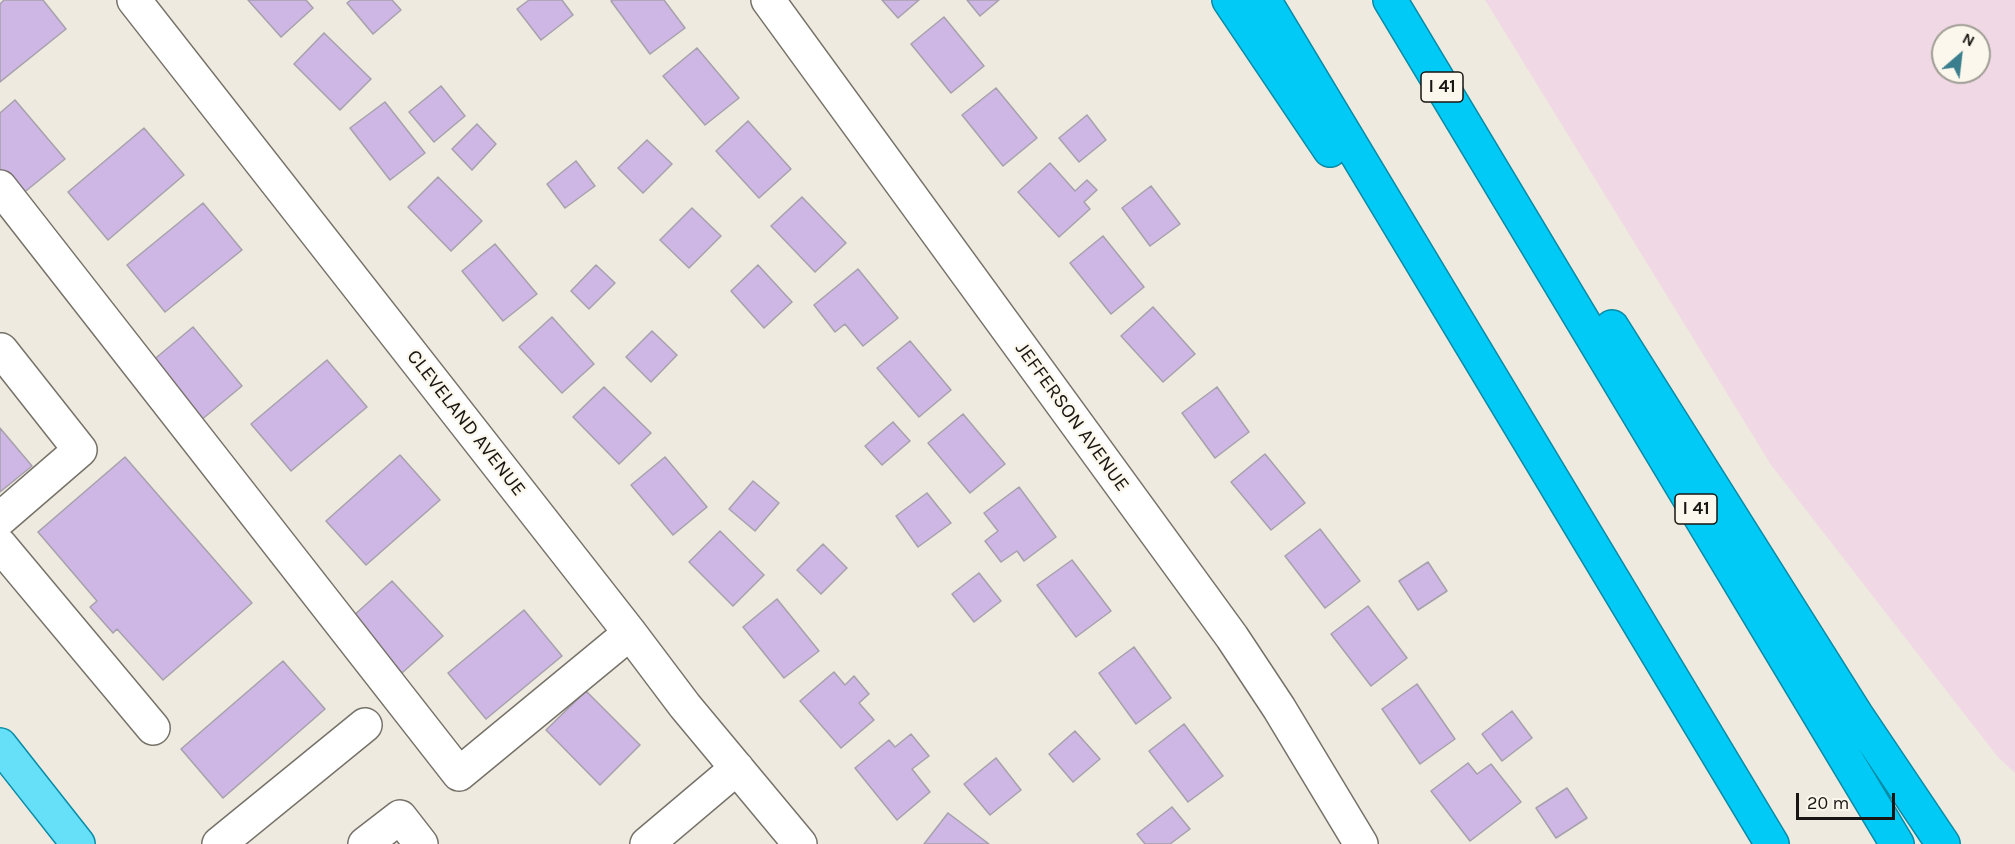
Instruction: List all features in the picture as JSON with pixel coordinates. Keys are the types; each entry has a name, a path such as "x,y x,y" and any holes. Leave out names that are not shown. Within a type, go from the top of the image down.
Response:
{"highway":[{"path":"1229,0 1556,485"},
{"path":"1264,0 1772,844"},
{"name":"I 41","path":"1389,0 1898,844"},
{"path":"1494,174 1616,332 1857,716 1943,844"}],"main road":[{"path":"0,746 78,844"}],"street":[{"name":"CLEVELAND AVENUE","path":"134,0 685,706 800,844"},
{"name":"JEFFERSON AVENUE","path":"768,0 1232,637 1279,708 1361,844"},
{"path":"0,187 459,774 630,633"},
{"path":"0,519 80,450 1,351"},
{"path":"0,545 153,728"},
{"path":"219,844 365,725"},
{"path":"647,844 737,768"},
{"path":"365,844 400,817 421,844"}],"shaded area":[{"path":"1485,0 2015,0 2015,773 1997,756 1771,465"}],"building":[{"path":"4,0 43,0 66,29 0,82 0,4"},
{"path":"248,0 306,0 313,8 281,37"},
{"path":"351,0 392,0 401,10 373,34 347,3"},
{"path":"529,0 562,0 573,15 541,40 517,9"},
{"path":"664,0 685,28 650,54 611,1"},
{"path":"882,0 919,0 898,18"},
{"path":"967,0 999,0 980,16"},
{"path":"944,17 984,66 951,93 911,44"},
{"path":"324,33 371,79 340,110 294,64"},
{"path":"697,48 739,98 705,125 663,76"},
{"path":"441,86 465,116 434,142 409,112"},
{"path":"996,88 1037,138 1003,166 962,115"},
{"path":"15,100 65,159 21,195 0,170 0,113"},
{"path":"385,102 425,153 390,180 350,128"},
{"path":"1087,115 1106,140 1079,162 1059,138"},
{"path":"748,121 791,169 759,198 716,151"},
{"path":"477,124 496,144 472,170 452,149"},
{"path":"144,128 184,175 108,240 68,192"},
{"path":"647,140 672,164 643,193 618,168"},
{"path":"576,161 595,186 565,208 547,184"},
{"path":"1050,163 1075,191 1087,180 1097,190 1084,202 1090,209 1059,237 1018,192"},
{"path":"438,177 482,221 451,251 408,207"},
{"path":"1151,186 1180,224 1150,246 1122,208"},
{"path":"802,197 846,243 815,272 771,226"},
{"path":"203,203 242,250 165,312 127,265"},
{"path":"692,208 721,236 689,268 660,240"},
{"path":"1103,236 1144,287 1111,314 1070,263"},
{"path":"495,244 537,294 503,321 462,271"},
{"path":"596,265 615,283 589,309 571,291"},
{"path":"758,265 792,302 764,328 731,291"},
{"path":"858,269 898,318 863,346 845,324 835,332 814,305"},
{"path":"1153,307 1195,354 1163,382 1121,336"},
{"path":"552,317 594,364 562,393 519,347"},
{"path":"193,327 242,386 200,421 151,362"},
{"path":"652,331 677,355 651,382 626,357"},
{"path":"910,341 951,390 919,417 877,368"},
{"path":"327,360 367,407 291,471 251,424"},
{"path":"604,387 651,433 619,464 573,417"},
{"path":"1217,387 1249,432 1215,458 1182,413"},
{"path":"963,414 1005,464 970,493 928,443"},
{"path":"893,422 910,441 882,465 865,446"},
{"path":"0,428 32,466 0,492"},
{"path":"1265,454 1305,503 1271,530 1231,482"},
{"path":"400,455 440,500 366,565 326,521"},
{"path":"125,457 252,603 163,680 117,629 113,633 90,607 97,601 38,532"},
{"path":"665,457 707,507 673,535 631,485"},
{"path":"753,481 779,503 755,531 729,509"},
{"path":"1019,487 1056,537 1024,561 1017,551 1001,562 985,541 998,531 984,513"},
{"path":"927,493 951,523 918,547 896,516"},
{"path":"1320,529 1360,581 1325,608 1285,556"},
{"path":"720,531 764,575 733,606 689,562"},
{"path":"823,544 847,568 821,594 797,570"},
{"path":"1072,560 1111,611 1076,637 1037,585"},
{"path":"1428,562 1447,591 1418,610 1399,581"},
{"path":"979,573 1001,601 974,622 952,594"},
{"path":"392,581 443,636 402,673 352,617"},
{"path":"777,599 819,651 784,678 743,627"},
{"path":"1368,606 1407,658 1371,686 1331,634"},
{"path":"524,610 562,656 486,719 448,673"},
{"path":"1134,647 1171,698 1136,724 1099,673"},
{"path":"283,661 325,709 223,798 181,749"},
{"path":"834,672 845,685 854,676 869,694 859,703 874,720 841,748 800,701"},
{"path":"1417,684 1455,739 1420,764 1382,709"},
{"path":"586,691 640,745 600,785 546,730"},
{"path":"1512,711 1532,738 1502,761 1482,734"},
{"path":"1184,724 1223,776 1188,802 1149,751"},
{"path":"1075,731 1100,759 1073,782 1049,754"},
{"path":"911,734 929,756 912,769 930,792 897,820 855,768 889,740 895,747"},
{"path":"996,758 1021,790 990,815 964,784"},
{"path":"1468,763 1477,774 1491,764 1521,802 1470,841 1431,791"},
{"path":"1567,788 1587,818 1556,838 1536,808"},
{"path":"1172,807 1190,829 1170,844 1145,844 1137,834"},
{"path":"948,813 989,844 924,844"}]}
